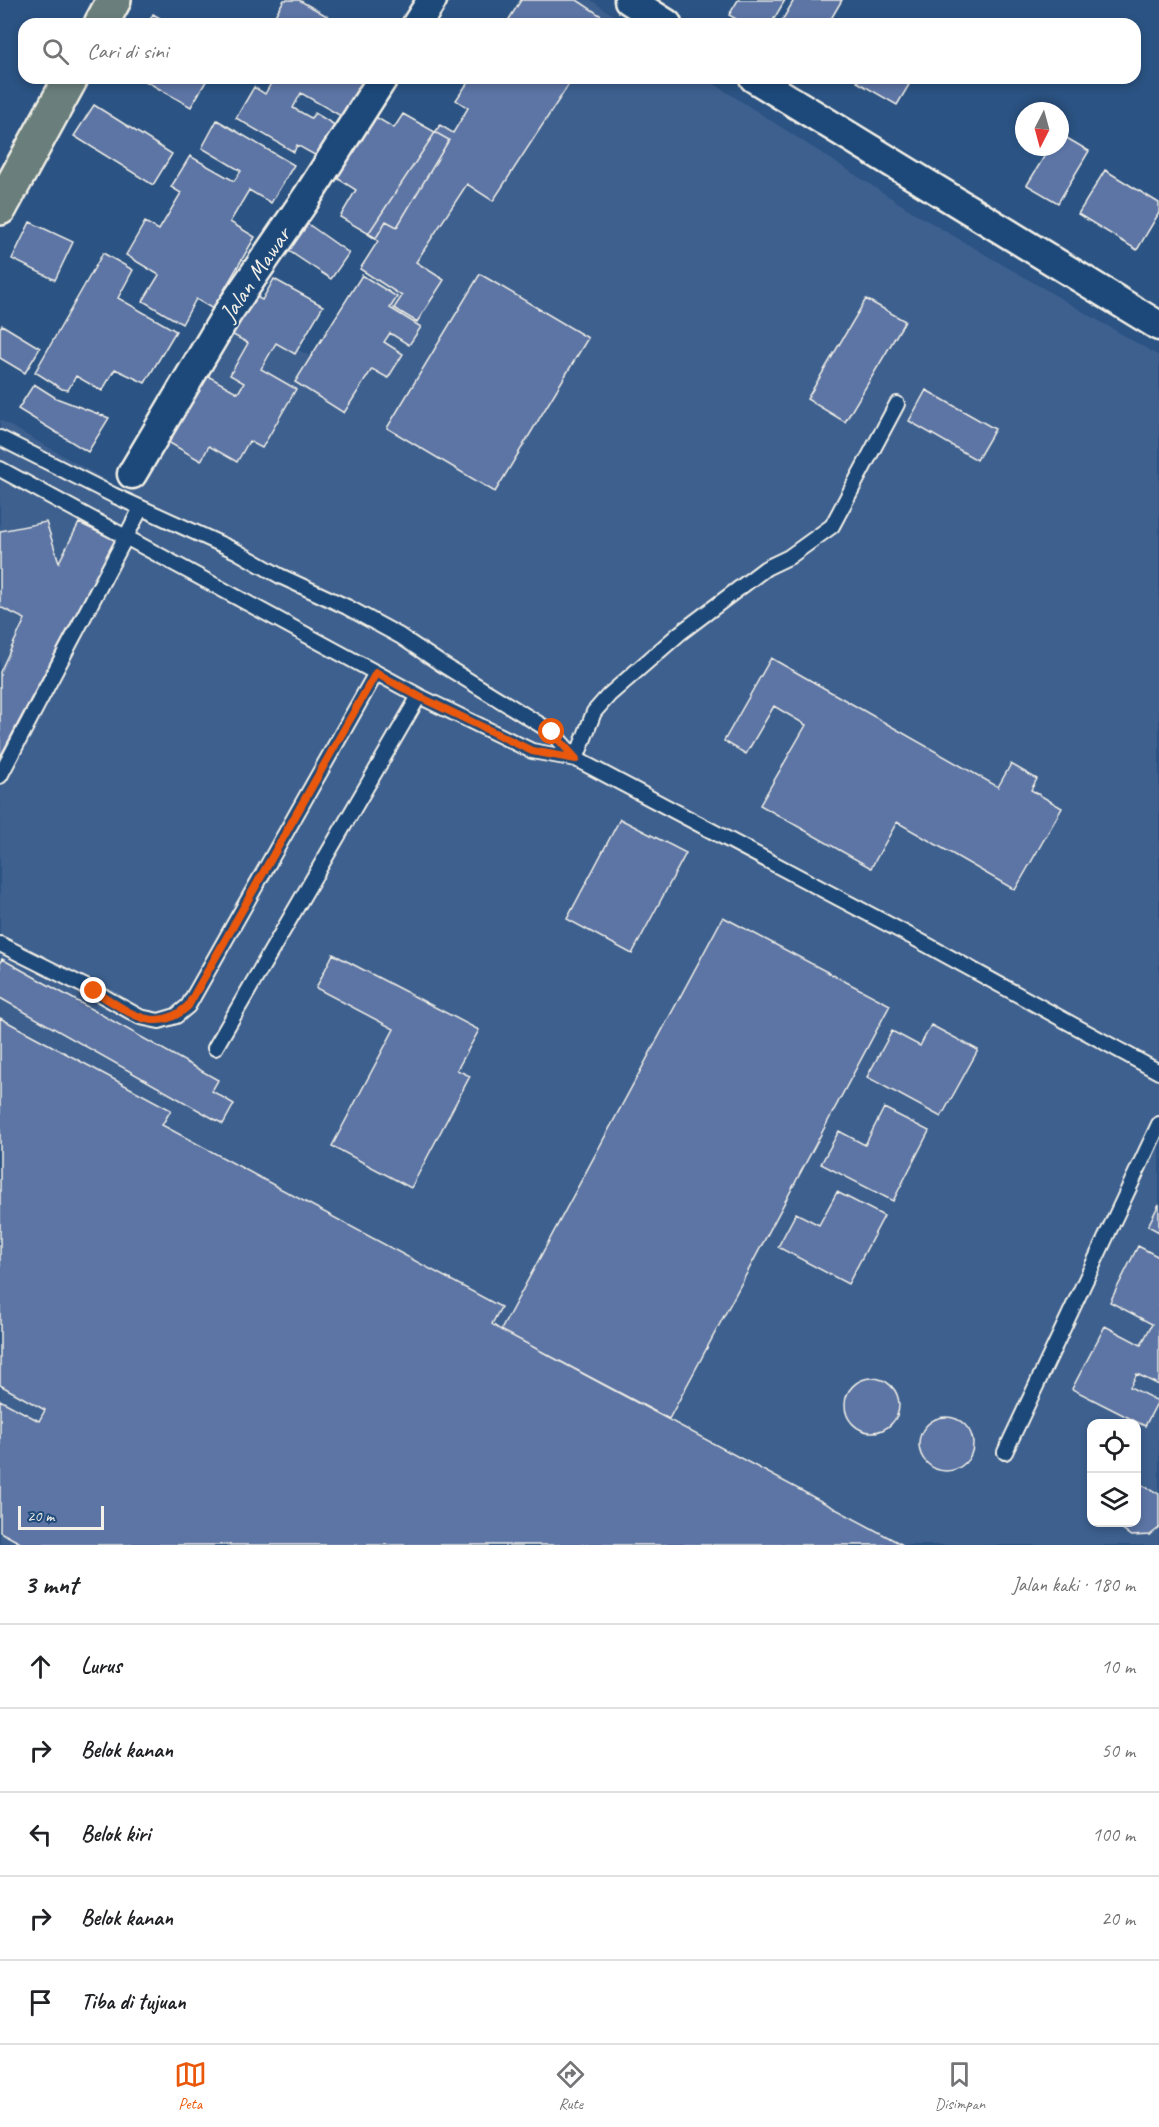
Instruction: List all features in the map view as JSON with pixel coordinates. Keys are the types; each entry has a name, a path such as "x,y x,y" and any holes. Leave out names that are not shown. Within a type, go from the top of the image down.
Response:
{"highway":[{"path":"104,18 114,0"},
{"path":"0,208 68,84"}],"street":[{"path":"421,18 432,0"},
{"path":"629,0 658,18"},
{"name":"Jalan Mawar","path":"132,474 227,314 307,197 378,84"},
{"path":"764,84 1159,326"}],"lane":[{"path":"576,759 594,712 609,695 680,633 766,568 789,557 832,526 897,404"},
{"path":"0,438 141,508 236,551 280,576 347,607 400,636 552,732 576,759"},
{"path":"0,469 418,696 532,751 576,759 918,940 1159,1072"},
{"path":"0,776 141,508"},
{"path":"0,944 140,1017 159,1021 176,1017 188,1006 376,673"},
{"path":"215,1048 418,696"},
{"path":"1005,1452 1159,1124"}],"shaded area":[{"path":"553,0 591,0 617,18 541,18"},
{"path":"498,84 714,84 916,214 1159,356 1159,1545 0,1545 0,420 127,492 233,317 320,361"}],"building":[{"path":"284,0 299,0 330,18 274,18"},
{"path":"521,0 577,0 604,18 510,18"},
{"path":"738,0 785,0 774,18 734,18 729,15"},
{"path":"794,0 842,0 832,18 784,18"},
{"path":"151,84 204,84 191,107"},
{"path":"271,84 376,84 353,123 301,93 293,108 311,118 315,113 338,127 320,158 297,145 294,152 236,118 254,87 265,94"},
{"path":"467,84 569,84 493,201 467,184 416,262 444,280 417,322 394,308 402,296 360,269 378,241 368,234 440,125 453,133 468,108 456,100"},
{"path":"860,84 909,84 897,105"},
{"path":"94,105 172,154 153,185 74,136"},
{"path":"403,114 449,140 397,227 386,221 376,238 340,217 356,190 337,178 374,116 394,128"},
{"path":"217,120 294,165 271,203 249,190 230,222 255,237 213,309 196,299 182,324 143,301 159,275 126,255 145,222 159,230 181,193 171,187 190,156 234,181 241,171 202,148"},
{"path":"1069,139 1089,151 1058,203 1027,185 1045,156 1069,156"},
{"path":"1105,170 1159,203 1159,213 1137,250 1078,214"},
{"path":"30,222 73,242 55,280 12,259"},
{"path":"308,224 349,253 331,279 289,251"},
{"path":"103,253 133,270 118,298 176,331 145,383 115,369 102,391 76,376 68,390 62,389 35,372"},
{"path":"480,274 588,338 495,492 387,428"},
{"path":"362,275 397,297 390,308 421,327 409,345 390,333 384,342 403,354 388,378 372,369 344,413 295,382"},
{"path":"274,279 323,306 295,354 276,343 261,369 296,389 262,448 249,441 237,462 209,446 201,461 161,438 199,371 238,393 244,383 230,375 248,343 224,330 246,291 262,300"},
{"path":"866,299 905,321 845,422 807,399"},
{"path":"2,325 40,348 25,373 0,358 0,328"},
{"path":"34,384 56,398 109,418 88,452 18,409"},
{"path":"926,390 995,429 977,460 909,421"},
{"path":"46,522 59,562 79,523 115,540 0,757 0,672 25,619 0,607 0,531"},
{"path":"771,658 998,787 1011,764 1037,779 1031,790 1062,808 1015,890 897,822 871,868 760,805 806,725 774,706 746,754 724,741"},
{"path":"620,819 686,853 632,954 567,919"},
{"path":"723,917 890,1005 669,1419 501,1330"},
{"path":"333,954 479,1030 457,1070 470,1076 411,1188 332,1146 394,1029 316,988"},
{"path":"2,959 218,1080 212,1091 234,1104 223,1124 0,998 0,962"},
{"path":"0,1018 171,1110 162,1125 501,1307 492,1324 501,1330 903,1545 24,1545 0,1532 0,1400 39,1421 45,1410 0,1385"},
{"path":"931,1025 978,1050 941,1117 867,1077 892,1031 920,1046"},
{"path":"884,1108 929,1131 893,1201 821,1164 839,1131 865,1145"},
{"path":"837,1192 884,1216 848,1284 778,1247 796,1213 819,1225"},
{"path":"1159,1204 1159,1232 1148,1226"},
{"path":"1138,1246 1159,1257 1159,1385 1137,1374 1130,1387 1158,1401 1145,1426 1141,1424 1141,1419 1131,1419 1072,1389 1105,1326 1141,1345 1152,1324 1110,1302"},
{"path":"872,1378 882,1380 891,1386 897,1395 899,1405 897,1415 891,1424 882,1430 872,1432 862,1430 853,1424 847,1415 845,1405 847,1395 853,1386 862,1380"},
{"path":"946,1417 956,1419 965,1425 971,1434 973,1444 971,1454 965,1463 956,1469 946,1471 936,1469 927,1463 921,1454 919,1444 921,1434 927,1425 936,1419"},
{"path":"1141,1485 1159,1494 1159,1528 1150,1535 1131,1536 1118,1527 1141,1527"}],"route":[{"path":"94,991 140,1017 159,1021 176,1017 188,1006 376,673 532,751 576,759 552,732"}]}
